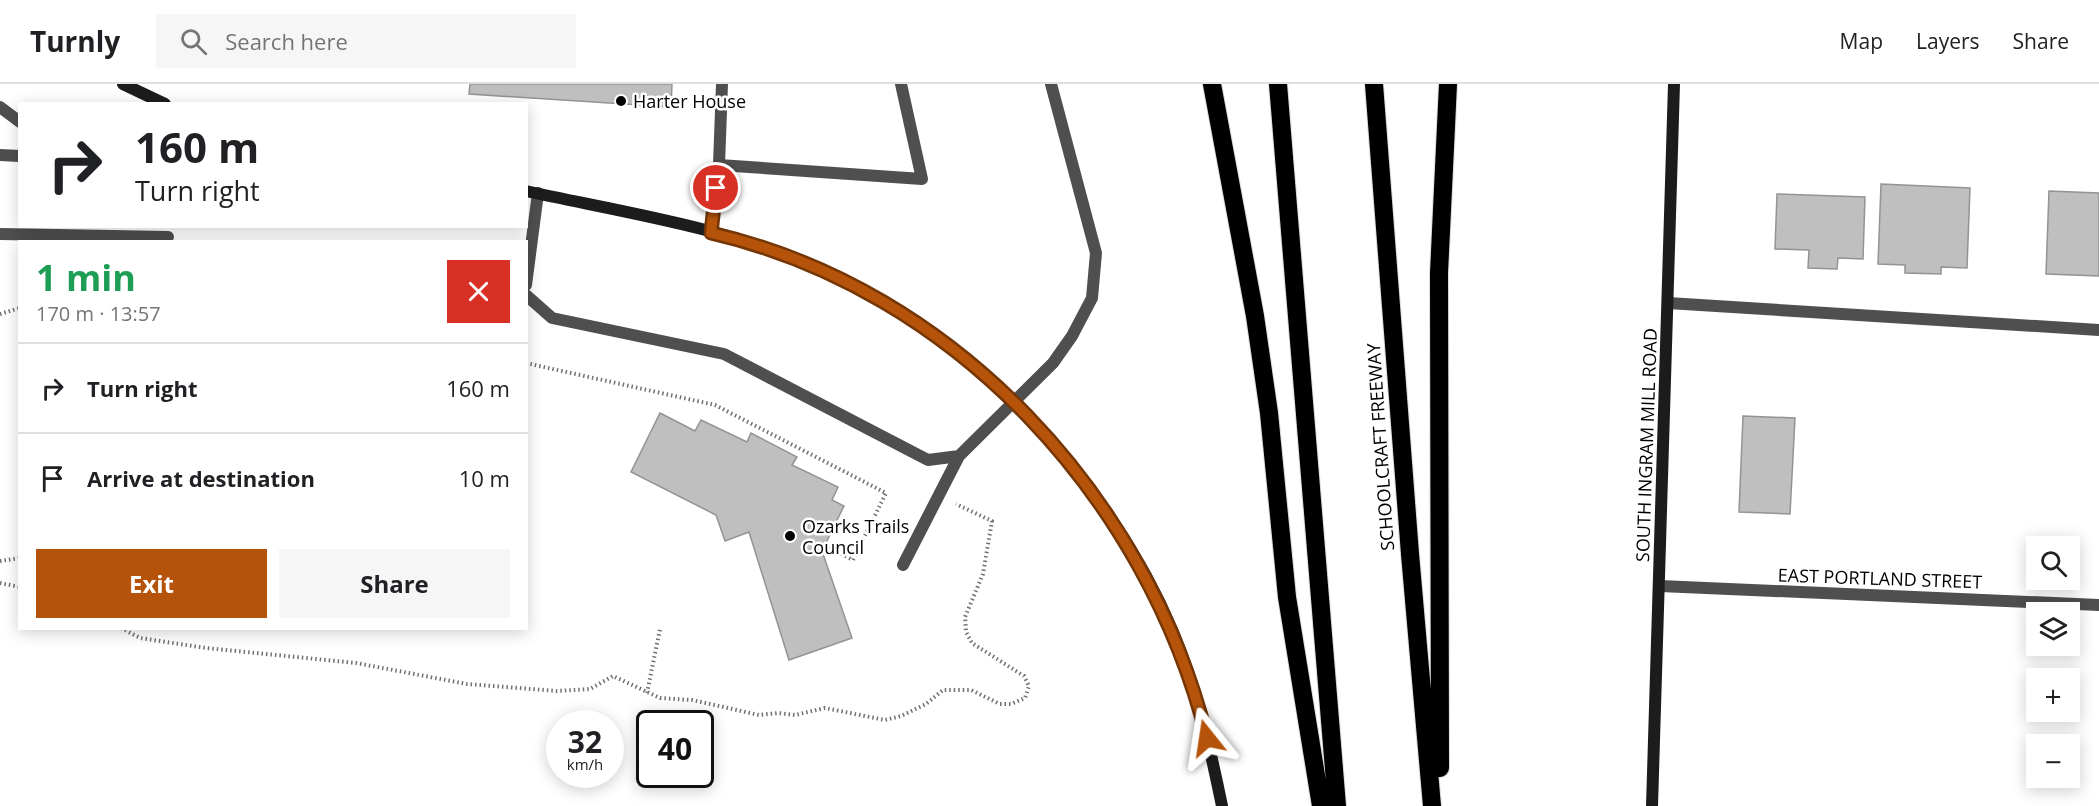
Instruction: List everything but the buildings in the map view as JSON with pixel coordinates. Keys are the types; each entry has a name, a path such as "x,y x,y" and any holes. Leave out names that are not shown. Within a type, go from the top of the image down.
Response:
{"highway":[{"path":"1212,84 1255,316 1269,413 1287,597 1321,806"},
{"path":"1278,84 1337,806"},
{"name":"SCHOOLCRAFT FREEWAY","path":"1374,84 1432,806"},
{"path":"1440,806 1439,273 1448,84"}],"street":[{"path":"123,84 161,102"},
{"path":"711,233 719,165 722,84"},
{"path":"719,165 922,179 902,84"},
{"path":"903,565 959,456 1012,401 1053,363 1072,336 1092,298 1096,253 1051,84"},
{"name":"SOUTH INGRAM MILL ROAD","path":"1652,806 1674,84"},
{"path":"0,107 18,120"},
{"path":"0,155 18,156"},
{"path":"528,254 532,192 711,233 774,250 855,285 932,332 1012,401 1067,462 1097,500 1149,585 1172,630 1188,672 1204,727 1222,806"},
{"path":"0,234 168,237 157,228"},
{"path":"528,297 552,318 724,354 928,460 959,456"},
{"path":"1668,303 2099,330"},
{"name":"EAST PORTLAND STREET","path":"1660,586 2099,605"}],"path":[{"path":"0,314 18,309"},
{"path":"528,363 715,405 886,493 853,560 825,544"},
{"path":"125,630 140,638 151,640 206,648 356,663 424,678 467,684 557,691 590,689 613,676 660,698 692,700 759,715 778,713 795,716 825,708 885,720 901,716 926,704 943,690 972,690 1000,704 1011,704 1025,698 1029,686 1024,676 972,643 966,632 965,617 983,574 992,521 939,496"},
{"path":"0,561 18,558"},
{"path":"0,583 18,587"},
{"path":"647,693 660,629"}],"place":[{"name":"Harter House","path":"621,101"},
{"name":"Ozarks Trails Council","path":"790,536"}],"route":[{"path":"716,188 711,233 774,250 814,266 894,307 932,332 968,360 1036,425 1097,500 1149,585 1172,630 1188,672 1207,738"}]}
